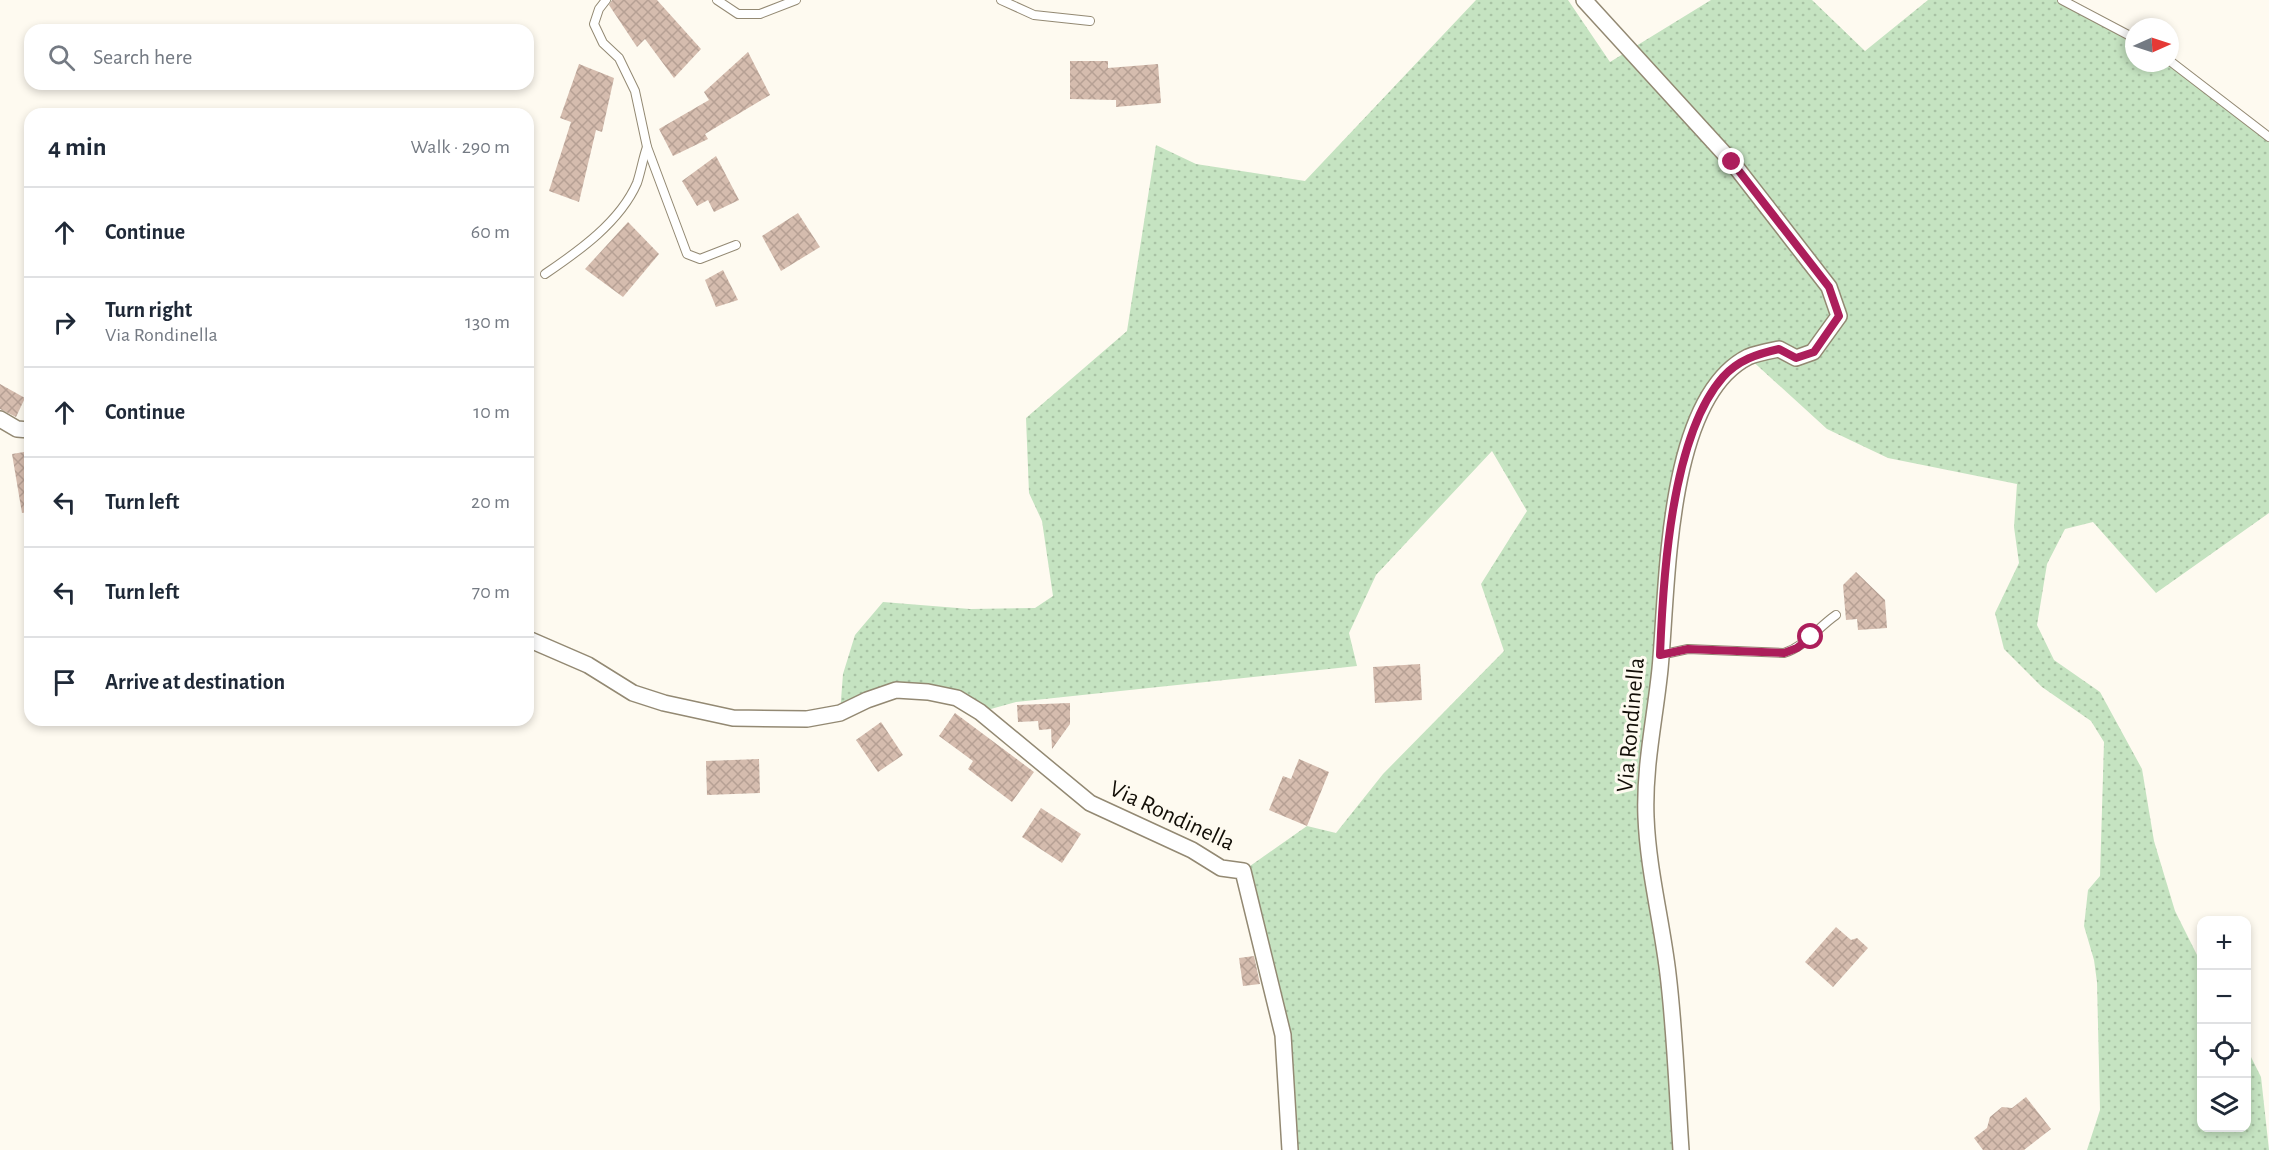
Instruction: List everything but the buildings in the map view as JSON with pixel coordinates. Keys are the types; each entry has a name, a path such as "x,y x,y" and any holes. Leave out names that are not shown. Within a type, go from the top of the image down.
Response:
{"street":[{"name":"Via Rondinella","path":"1584,0 1732,162 1829,287 1839,316 1814,352 1796,358 1779,349 1748,357 1723,376 1701,410 1687,450 1672,522 1660,655 1646,763 1646,818 1668,971 1681,1150"},
{"path":"0,420 17,429 24,430"},
{"name":"Via Rondinella","path":"534,642 588,665 633,693 664,703 733,718 807,719 840,713 896,690 928,692 957,698 1011,737 1090,803 1192,850 1221,868 1243,871 1283,1035 1290,1150"}],"lane":[{"path":"606,0 599,9 594,24 603,43 619,58 635,91 647,147 687,254 700,259 736,245"},
{"path":"717,0 738,14 760,14 796,0"},
{"path":"1001,0 1034,15 1090,21"},
{"path":"2062,0 2125,33"},
{"path":"2179,68 2269,137"},
{"path":"545,274 580,250 615,216 636,184 647,147"},
{"path":"1660,655 1688,649 1784,653 1797,648 1818,627 1836,615"}],"green space":[{"path":"1476,0 1568,0 1610,62 1711,0 1812,0 1865,51 1928,0 2062,0 2125,33 2125,72 2179,72 2179,70 2269,137 2269,513 2156,593 2093,522 2065,529 2047,564 2037,625 2054,660 2100,692 2142,769 2154,841 2175,911 2197,955 2197,1132 2251,1132 2251,1057 2261,1077 2269,1150 2087,1150 2100,1110 2097,982 2094,960 2084,926 2088,890 2100,876 2104,742 2091,721 2042,687 2004,649 1995,613 2019,563 2014,527 2017,484 1888,458 1827,429 1748,357 1723,376 1687,450 1646,763 1681,1150 1290,1150 1283,1035 1243,871 1307,826 1336,833 1383,774 1504,651 1481,584 1527,511 1492,451 1376,575 1349,633 1357,666 1016,702 980,712 957,698 896,690 840,713 843,674 855,635 883,602 970,609 1035,608 1053,596 1042,521 1029,493 1026,418 1127,331 1156,145 1196,164 1305,181"}],"route":[{"path":"1732,162 1829,287 1839,316 1814,352 1796,358 1779,349 1748,357 1723,376 1701,410 1687,450 1672,522 1660,655 1688,649 1784,653 1797,648 1811,637"}]}
